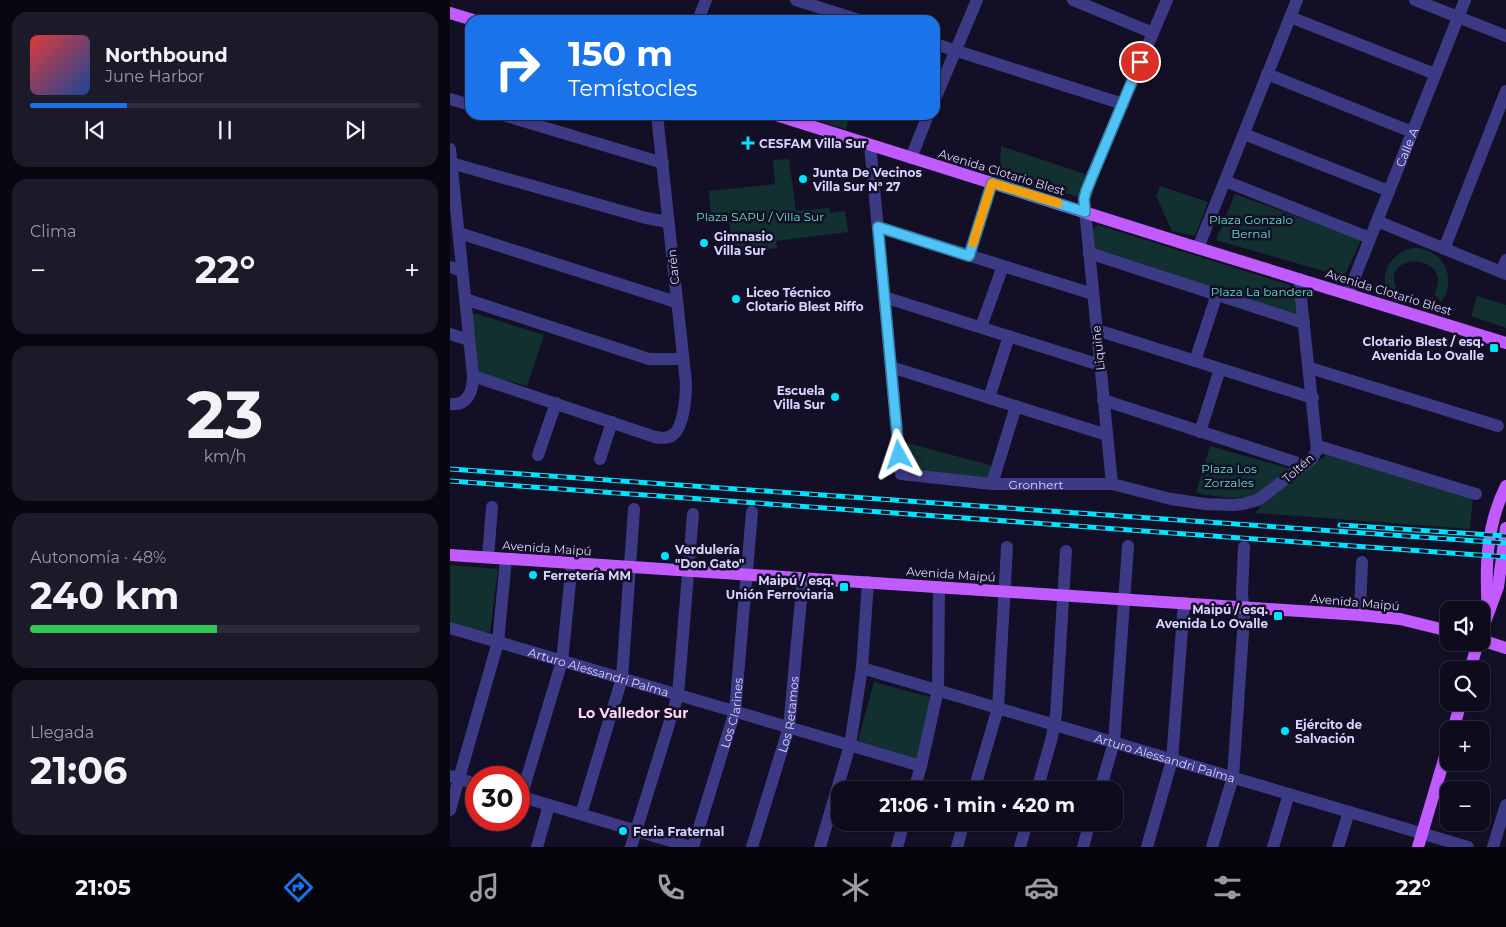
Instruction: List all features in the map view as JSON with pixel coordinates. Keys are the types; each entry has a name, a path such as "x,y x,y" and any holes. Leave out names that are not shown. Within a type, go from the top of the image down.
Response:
{"main road":[{"path":"450,13 465,18"},
{"name":"Avenida Clotario Blest","path":"792,120 1506,343"},
{"path":"1488,601 1490,531 1495,511 1506,486"},
{"path":"1490,607 1498,587 1506,528"},
{"name":"Avenida Maipú","path":"450,555 1377,616 1440,629"},
{"path":"1490,644 1506,648"},
{"path":"1418,847 1441,771"}],"street":[{"path":"700,15 706,0"},
{"path":"796,0 842,15"},
{"path":"940,88 976,0"},
{"path":"1073,0 1153,33"},
{"name":"Liquiñe","path":"1112,484 1084,199 1167,0"},
{"path":"1198,248 1297,0"},
{"path":"1415,0 1506,36"},
{"name":"Calle A","path":"1348,294 1465,0"},
{"path":"1290,17 1435,74"},
{"path":"940,46 1123,104"},
{"path":"1267,74 1412,132"},
{"path":"1444,248 1506,91"},
{"path":"450,99 465,104"},
{"path":"519,120 663,164"},
{"name":"Carén","path":"612,422 655,437 664,438 675,433 682,418 686,389 658,120"},
{"path":"911,158 926,120"},
{"path":"1244,134 1389,192"},
{"path":"870,145 891,367 1107,435"},
{"path":"450,149 453,200 459,233 456,269 465,300 473,376 471,392 467,399 461,403 450,404"},
{"path":"452,163 646,218 668,222"},
{"path":"1225,180 1370,238"},
{"path":"969,256 992,183"},
{"path":"1377,222 1444,248 1504,268"},
{"path":"878,227 1093,294"},
{"path":"459,233 676,302"},
{"path":"1089,254 1304,323"},
{"path":"981,327 1003,266"},
{"name":"Toltén","path":"1171,499 1205,504 1238,505 1251,503 1258,500 1315,455 1318,446 1299,279"},
{"path":"1195,361 1217,294"},
{"path":"884,297 1100,364"},
{"path":"465,300 649,359 683,359"},
{"path":"1097,330 1313,398"},
{"path":"450,334 469,340"},
{"path":"989,398 1009,336"},
{"name":"Gronhert","path":"891,367 900,474 992,484 1112,484 1171,499"},
{"path":"1310,368 1498,426"},
{"path":"1200,432 1220,369"},
{"path":"473,376 612,422 600,459"},
{"path":"1103,400 1304,465"},
{"path":"538,455 556,403"},
{"path":"992,484 1016,406"},
{"path":"1318,446 1476,494"},
{"path":"488,558 492,508"},
{"path":"581,814 622,678 634,509"},
{"name":"Los Clarines","path":"692,847 734,711 752,512"},
{"path":"631,847 678,695 693,514"},
{"path":"1103,781 1114,742 1128,546"},
{"path":"977,781 998,708 1008,547"},
{"path":"1212,847 1233,778 1244,607 1242,593 1244,547"},
{"path":"1039,781 1055,725 1066,551"},
{"path":"450,810 454,777 498,642 506,559"},
{"path":"1360,609 1362,562"},
{"path":"530,766 562,661 572,563"},
{"name":"Los Retamos","path":"752,847 789,727 803,578"},
{"path":"820,847 850,745 862,668 868,582"},
{"path":"917,781 938,690 939,587"},
{"path":"1147,847 1172,760 1184,603"},
{"name":"Arturo Alessandri Palma","path":"450,628 921,766"},
{"name":"Arturo Alessandri Palma","path":"862,668 1468,847"},
{"path":"1273,847 1289,794"},
{"path":"530,800 692,847"},
{"path":"537,847 549,805"},
{"path":"1493,847 1506,805"},
{"path":"1338,847 1349,812"},
{"path":"897,847 901,831"},
{"path":"957,847 961,831"},
{"path":"1020,847 1024,831"},
{"path":"1083,847 1087,831"}],"green space":[{"path":"817,120 849,120 846,129"},
{"path":"1001,146 1088,175 1078,197 1000,172"},
{"name":"Plaza SAPU / Villa Sur","path":"789,159 796,211 829,208 830,213 845,211 848,232 776,241 777,248 733,253 728,212 711,214 709,191 775,184 773,160"},
{"path":"1160,186 1208,202 1195,236 1172,231 1156,196"},
{"name":"Plaza Gonzalo Bernal","path":"1235,194 1361,240 1344,277 1216,240"},
{"name":"Plaza La bandera","path":"1098,225 1293,286 1298,317 1094,253 1093,229"},
{"path":"1416,248 1426,250 1441,260 1448,275 1446,293 1441,302 1434,294 1438,281 1435,271 1428,265 1418,262 1407,262 1399,267 1394,275 1396,288 1402,298 1411,302 1427,300 1432,297 1439,304 1430,310 1389,298 1386,289 1386,273 1393,259 1400,253"},
{"path":"1477,296 1506,305 1506,328 1471,316"},
{"path":"474,313 544,335 527,386 479,373 471,316"},
{"path":"904,442 993,466 989,478 906,471"},
{"name":"Plaza Los Zorzales","path":"1210,446 1291,469 1252,497 1228,498 1196,493"},
{"path":"1326,455 1473,497 1470,529 1255,513 1263,504"},
{"path":"450,565 498,569 490,633 450,622"},
{"path":"874,682 934,698 917,760 857,744"}],"railway":[{"path":"450,469 1506,543"},
{"path":"450,481 1506,557"},
{"path":"1340,525 1506,536"}],"slow traffic":[{"path":"973,243 992,183 1058,203"}],"place":[{"name":"CESFAM Villa Sur","path":"748,143"},
{"name":"Junta De Vecinos Villa Sur Nª 27","path":"803,179"},
{"name":"Gimnasio Villa Sur","path":"704,243"},
{"name":"Liceo Técnico Clotario Blest Riffo","path":"736,299"},
{"name":"Clotario Blest / esq. Avenida Lo Ovalle","path":"1494,348"},
{"name":"Escuela Villa Sur","path":"835,397"},
{"name":"Verdulería \"Don Gato\"","path":"665,556"},
{"name":"Ferretería MM","path":"533,575"},
{"name":"Maipú / esq. Unión Ferroviaria","path":"844,587"},
{"name":"Maipú / esq. Avenida Lo Ovalle","path":"1278,616"},
{"name":"Ejército de Salvación","path":"1285,731"},
{"name":"Feria Fraternal","path":"623,831"}],"district":[{"name":"Lo Valledor Sur","path":"633,713"}],"route":[{"path":"899,455 878,227 969,256 992,183 1085,212 1084,199 1086,191 1140,62"}]}
